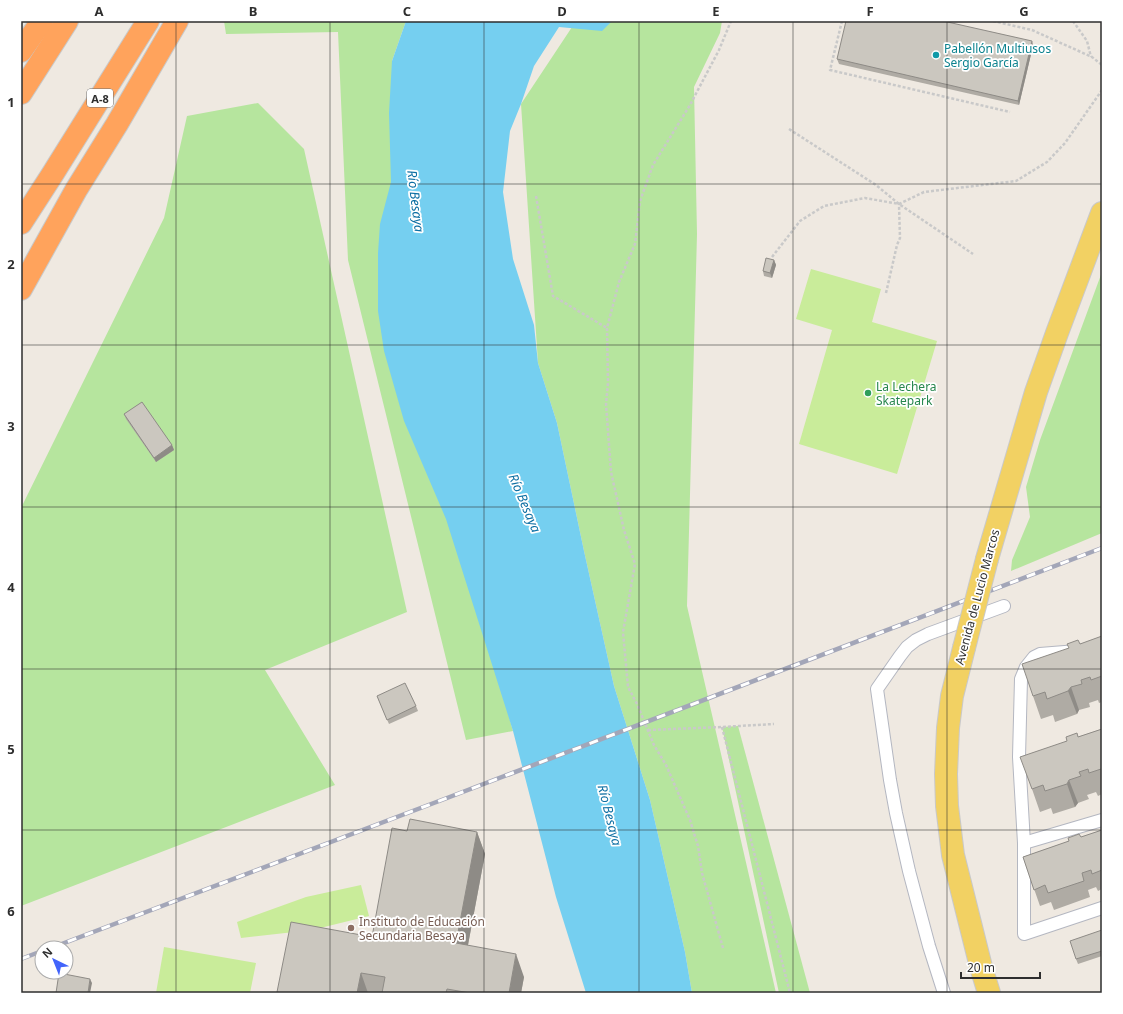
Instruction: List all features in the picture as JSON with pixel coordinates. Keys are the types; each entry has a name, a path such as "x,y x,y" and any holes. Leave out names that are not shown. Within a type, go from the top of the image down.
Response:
{"highway":[{"path":"21,51 42,21"},
{"path":"21,92 67,21"},
{"name":"A-8","path":"21,223 148,21"},
{"path":"21,290 76,190 117,124 177,21"}],"main road":[{"name":"Avenida de Lucio Marcos","path":"989,993 953,855 947,806 946,774 948,728 952,696 987,559 1036,392 1102,213"}],"lane":[{"path":"944,993 929,946 909,871 896,813 878,689 900,656 907,647 916,640 928,634 1004,606"},
{"path":"1102,649 1040,654 1034,657 1026,667 1021,679 1024,934 1102,908"},
{"path":"1024,843 1102,820"}],"path":[{"path":"723,948 702,873 698,846 690,820 666,765 654,745 637,704 628,688 623,632 635,564 624,530 611,472 606,404 608,383 607,328 619,282 635,244 640,201 653,166 690,105 719,50 731,21"},
{"path":"842,21 830,70 1010,112"},
{"path":"993,21 1032,30 1092,57 1102,65"},
{"path":"1073,21 1087,41 1092,57"},
{"path":"772,257 800,221 824,206 865,198 899,204 924,192 1016,181 1047,162 1065,143 1102,90"},
{"path":"789,129 876,185 899,204 973,254"},
{"path":"536,196 553,296 607,328"},
{"path":"886,292 900,238 899,204"},
{"path":"648,730 722,728 774,724"},
{"path":"722,728 790,993"}],"green space":[{"path":"224,21 406,21 392,61 412,372 513,731 466,740 348,260 338,32 226,34"},
{"path":"576,21 722,21 720,33 694,87 697,234 687,606 776,993 692,993 685,952 650,800 614,686 557,423 538,363 521,104"},
{"path":"258,103 304,149 407,612 265,670 335,785 21,906 21,508 164,218 187,116"},
{"name":"La Lechera Skatepark","path":"811,269 881,289 872,322 937,341 897,474 799,444 832,330 796,319"},
{"path":"1102,272 1102,533 1011,571 1012,560 1030,517 1026,487 1040,440"},
{"path":"738,726 810,993 779,993 722,727"},
{"path":"361,885 369,916 312,930 241,938 237,922 306,897"},
{"path":"164,947 256,963 250,993 156,993"}],"water":[{"name":"Río Besaya","path":"406,21 612,21 602,31 559,27 534,66 510,131 503,192 513,259 534,325 538,363 557,423 614,686 650,800 685,952 692,993 586,993 556,897 513,731 446,519 404,421 384,351 378,311 378,253 380,224 391,182 389,113 392,61"}],"building":[{"name":"Pabellón Multiusos Sergio García","path":"846,21 943,21 1032,41 1018,101 837,59"},
{"path":"766,258 774,260 770,273 763,271"},
{"path":"142,402 172,445 154,458 124,414"},
{"path":"1102,636 1102,676 1091,680 1090,677 1081,680 1082,684 1071,687 1068,691 1047,699 1045,692 1033,696 1022,664 1069,648 1067,644 1078,640 1080,644"},
{"path":"405,683 416,706 387,720 377,696"},
{"path":"1102,729 1102,770 1089,773 1088,769 1079,772 1081,776 1069,780 1067,784 1045,791 1043,785 1032,789 1020,757 1067,741 1066,737 1077,733 1078,737"},
{"path":"410,819 477,832 456,943 516,954 509,993 470,993 447,989 446,993 382,993 385,977 361,973 357,993 277,992 291,922 372,937 392,828 407,831"},
{"path":"1102,830 1102,870 1092,874 1091,870 1082,873 1084,881 1048,893 1045,885 1034,890 1023,857 1069,841 1068,838 1079,834 1081,837"},
{"path":"1102,930 1102,951 1076,959 1070,941"},
{"path":"74,976 90,979 88,993 56,993 58,980 74,980"}],"railway":[{"path":"72,940 1102,548"},
{"path":"21,959 34,954"}],"place":[{"name":"Pabellón Multiusos Sergio García","path":"936,55"},
{"name":"La Lechera Skatepark","path":"868,393"},
{"name":"Instituto de Educación Secundaria Besaya","path":"351,928"}]}
